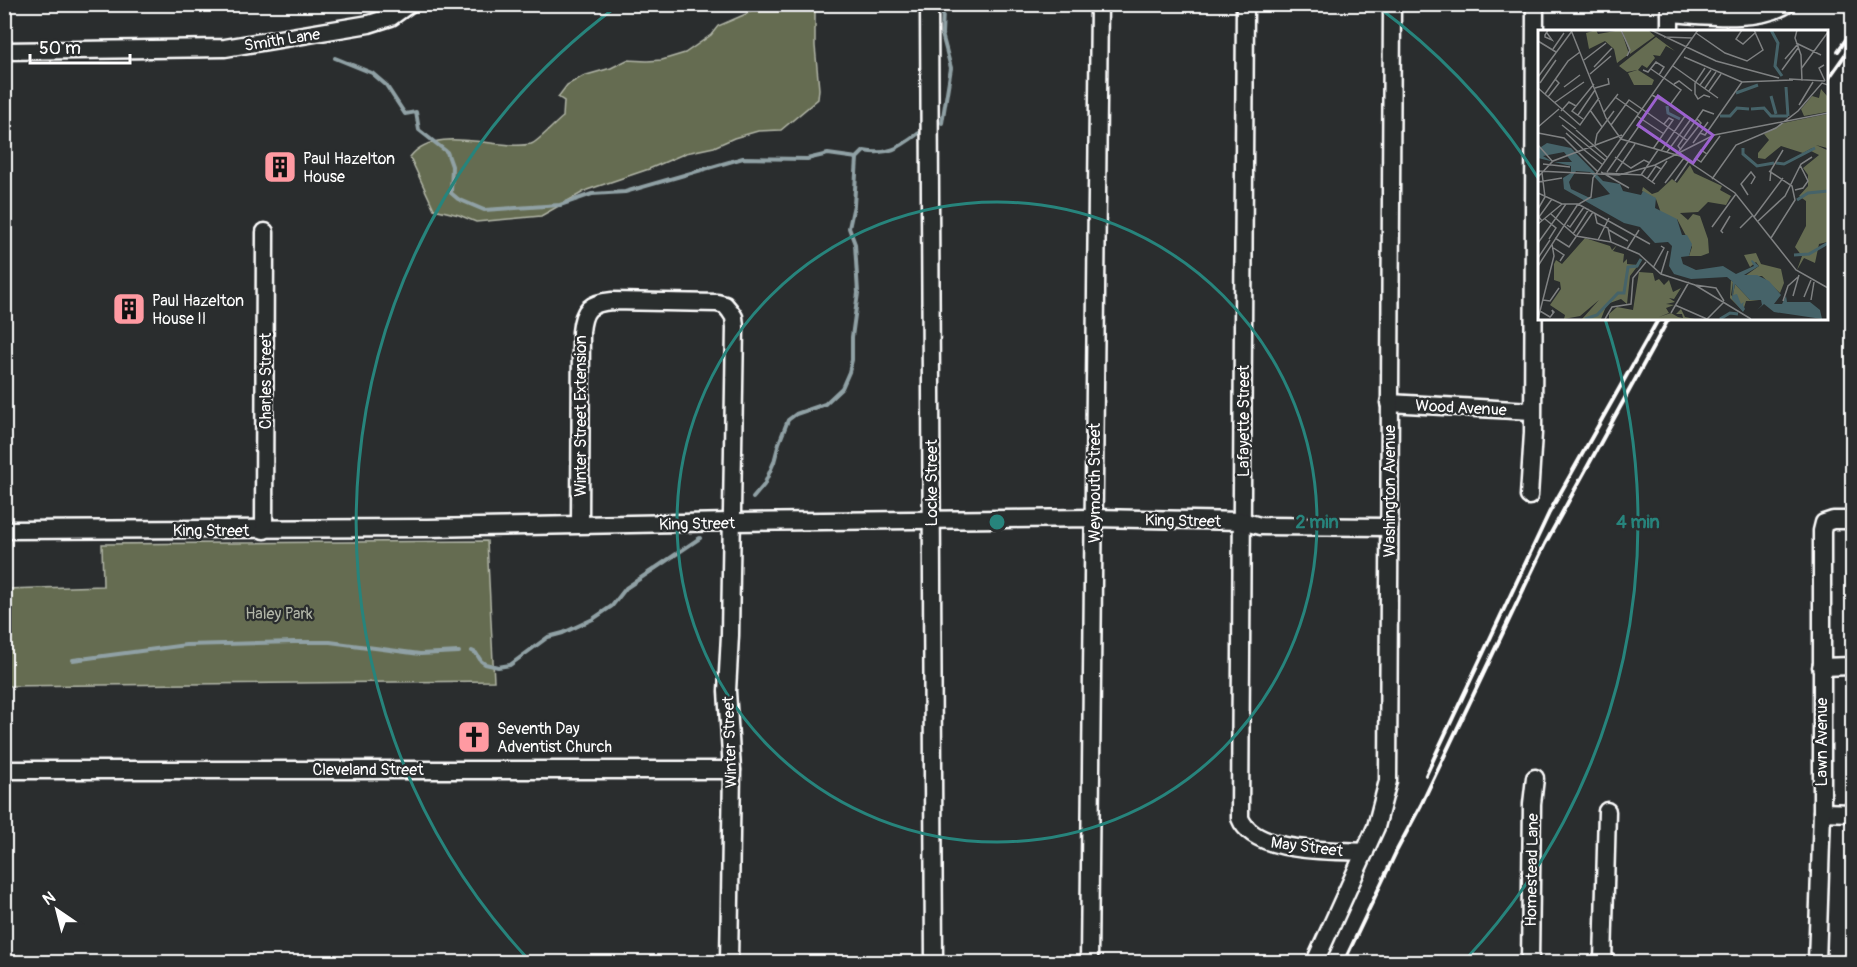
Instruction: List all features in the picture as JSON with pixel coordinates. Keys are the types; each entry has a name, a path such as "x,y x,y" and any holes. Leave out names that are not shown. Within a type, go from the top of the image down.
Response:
{"street":[{"name":"Smith Lane","path":"4,51 225,48 369,24 391,16 409,4"},
{"name":"Locke Street","path":"929,4 934,963"},
{"name":"Weymouth Street","path":"1089,963 1094,290 1099,4"},
{"name":"Lafayette Street","path":"1245,4 1239,811 1242,823 1251,833"},
{"name":"Washington Avenue","path":"1315,963 1381,815 1388,781 1392,4"},
{"path":"1529,496 1537,166 1535,4"},
{"path":"1670,30 1670,9 1748,16 1776,10 1787,4"},
{"name":"Charles Street","path":"264,530 265,232"},
{"name":"Winter Street Extension","path":"580,524 582,321 585,313 592,306 612,301 708,302 722,304 732,314 735,327 733,522"},
{"name":"Wood Avenue","path":"1389,403 1532,411"},
{"name":"King Street","path":"4,530 264,530 1094,518 1242,521 1260,526 1389,527"},
{"name":"Lawn Avenue","path":"1817,963 1822,812 1822,531 1824,523 1833,520 1852,520"},
{"name":"Winter Street","path":"729,963 732,770 727,690 733,522"},
{"path":"1821,667 1852,666"},
{"name":"Cleveland Street","path":"4,770 732,770"},
{"name":"Homestead Lane","path":"1530,963 1532,804 1536,778"},
{"path":"1603,963 1607,811"},
{"path":"1822,812 1852,813"},
{"name":"May Street","path":"1251,833 1263,840 1283,846 1365,852"}],"green space":[{"path":"759,5 810,5 815,13 818,99 781,130 758,131 714,147 686,153 649,169 587,190 541,216 476,222 434,209 410,157 421,147 450,140 531,144 563,117 564,101 558,97 567,85 583,76 611,68 627,60 662,60 685,53 711,35 718,26 746,14"},
{"name":"Haley Park","path":"487,541 494,681 5,686 5,589 103,586 102,544"}],"waterway":[{"path":"942,123 951,68 942,34 943,10"},
{"path":"335,58 372,73 386,85 405,114 416,112 419,130 447,152 452,166 451,193 458,199 484,210 560,205 592,194 625,192 743,158 807,159 828,154 857,158"},
{"path":"753,498 764,485 788,420 796,414 825,404 842,388 849,372 858,293 855,244 849,228 854,205 857,158 864,151 880,152 894,149 919,133"},
{"path":"472,651 485,664 498,667 510,665 548,637 563,633 593,619 612,606 626,588 700,538"},
{"path":"73,660 186,645 295,642 330,642 420,654 459,652"}],"railway":[{"path":"1838,51 1852,31"},
{"path":"1827,81 1852,45"},
{"path":"1426,775 1549,513 1658,320"},
{"path":"1344,962 1545,544 1668,320"}],"place":[{"name":"Paul Hazelton House","path":"280,167"},
{"name":"Paul Hazelton House II","path":"129,309"},
{"name":"Seventh Day Adventist Church","path":"474,737"}]}
